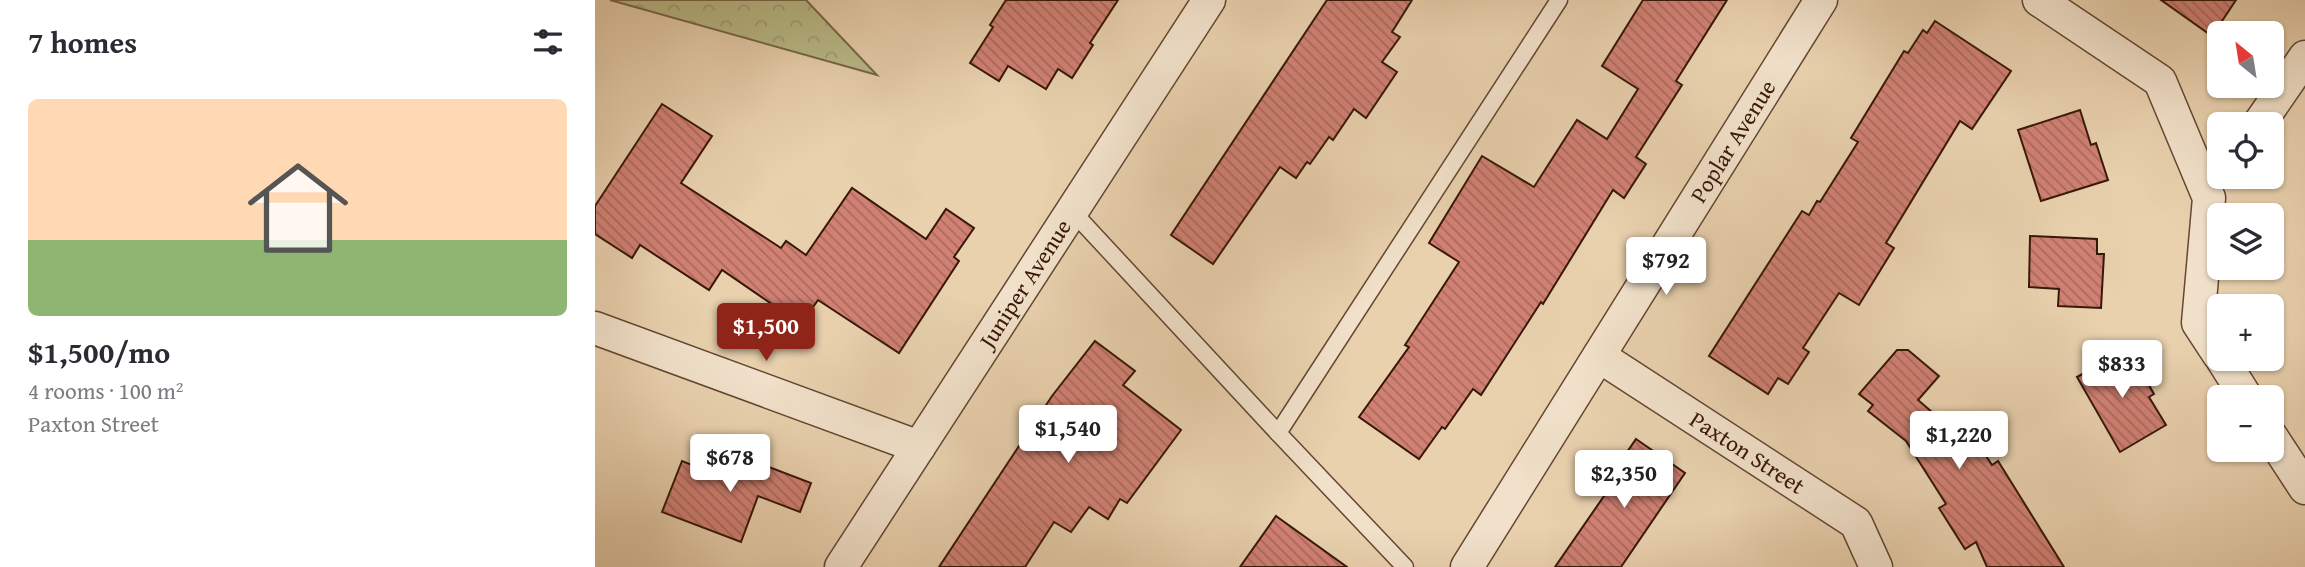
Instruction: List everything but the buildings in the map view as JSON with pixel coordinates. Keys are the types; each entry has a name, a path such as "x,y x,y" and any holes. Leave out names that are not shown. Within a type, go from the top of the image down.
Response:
{"street":[{"name":"Juniper Avenue","path":"841,567 1209,0"},
{"name":"Poplar Avenue","path":"1467,567 1821,0"},
{"path":"2039,0 2159,81 2207,170"},
{"path":"2267,112 2305,57"},
{"path":"2207,337 2198,323 2216,189"},
{"path":"595,328 919,447"},
{"name":"Paxton Street","path":"1599,356 1856,523 1876,567"},
{"path":"2284,456 2305,488"}],"lane":[{"path":"1278,433 1559,0"},
{"path":"1072,211 1405,567"}],"green space":[{"path":"610,0 806,0 877,75"}]}
